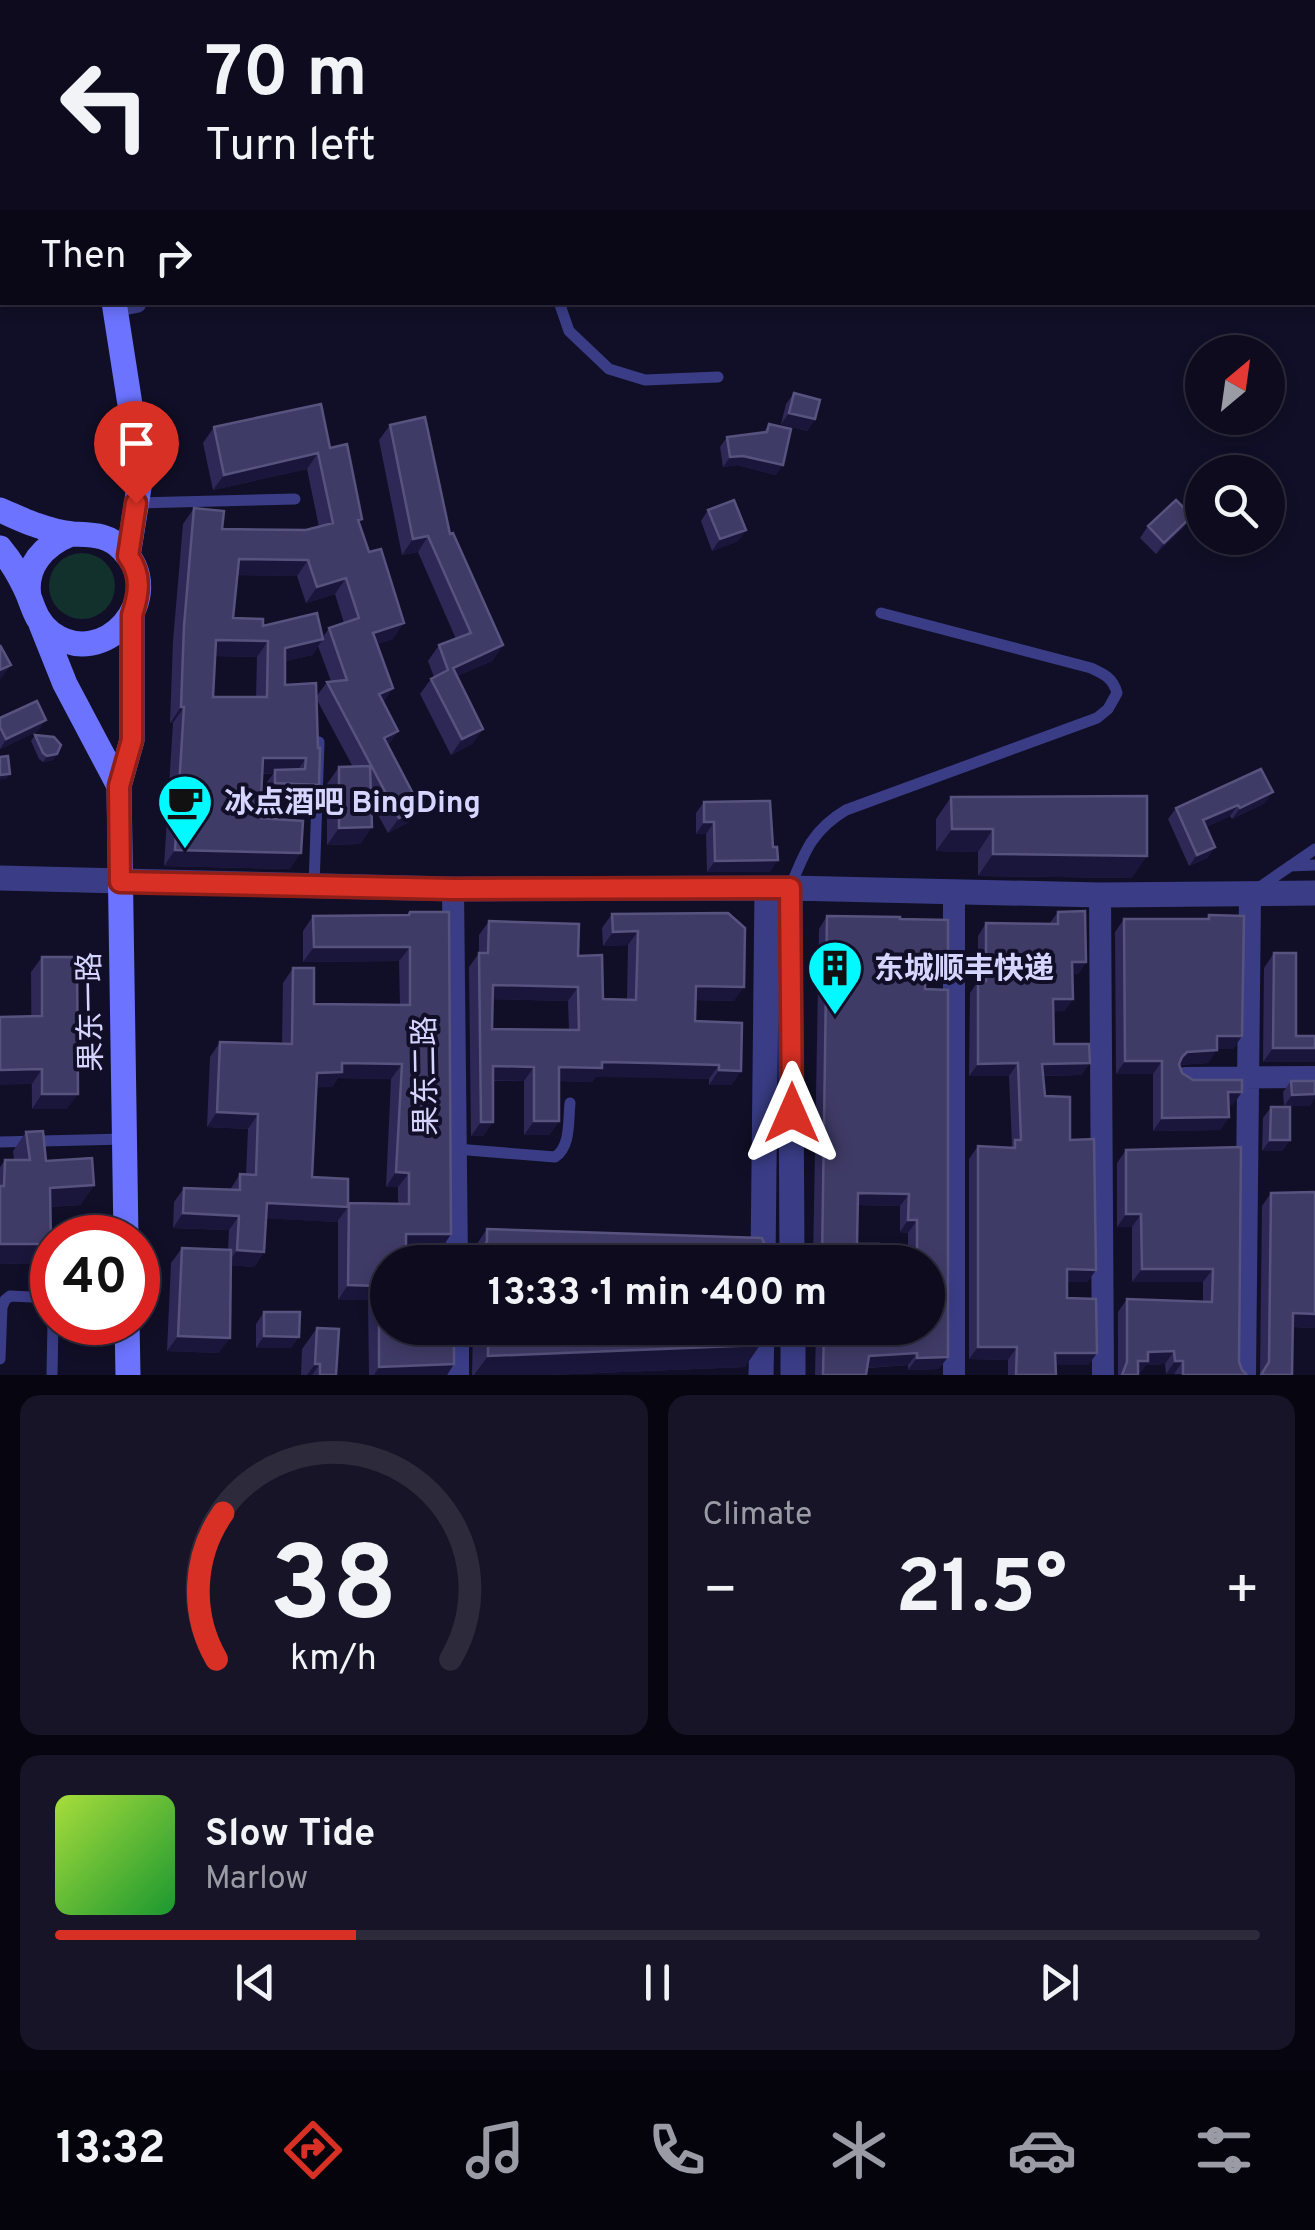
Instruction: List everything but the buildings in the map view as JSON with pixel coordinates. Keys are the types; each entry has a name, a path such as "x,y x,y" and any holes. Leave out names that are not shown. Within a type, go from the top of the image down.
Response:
{"main road":[{"path":"122,305 141,475 128,556"},
{"path":"0,510 35,525 107,538 122,548 133,563 138,598 132,615 106,639 71,642 40,623"},
{"path":"71,534 54,541 40,554 30,570 29,597 65,684 119,786"},
{"path":"0,548 29,597"},
{"path":"119,786 132,740 132,615"},
{"name":"果东一路","path":"119,786 126,1215"},
{"path":"127,1345 128,1375"}],"street":[{"path":"0,878 453,889 779,888 1100,895 1315,892"},
{"path":"764,1245 779,888"},
{"path":"779,888 791,1245"},
{"name":"果东二路","path":"453,889 457,1245"},
{"path":"954,891 954,1375"},
{"path":"1246,1375 1250,894"},
{"path":"1100,895 1103,1375"},
{"path":"1185,1078 1315,1076"},
{"path":"458,1345 458,1375"},
{"path":"761,1375 762,1345"},
{"path":"793,1345 793,1375"}],"lane":[{"path":"561,305 570,332 610,369 645,380 718,376"},
{"path":"136,503 295,499"},
{"path":"779,888 814,836 827,821 846,810 1097,718 1108,709 1116,693 1114,682 1091,668 881,613"},
{"path":"314,886 319,742"},
{"path":"1250,894 1315,849"},
{"path":"1290,866 1315,866"},
{"path":"456,1149 555,1158 566,1145 570,1103"},
{"path":"0,1142 124,1140"},
{"path":"0,1360 5,1300 10,1296 30,1297"},
{"path":"52,1375 53,1345"}],"green space":[{"path":"82,553 106,562 115,586 106,610 82,619 58,610 49,586 58,562"}],"place":[{"name":"冰点酒吧 BingDing","path":"185,851"},
{"name":"东城顺丰快递","path":"835,1017"}],"route":[{"path":"136,503 128,556 138,580 138,598 132,615 132,740 119,786 120,882 453,889 790,888 792,1113"}]}
